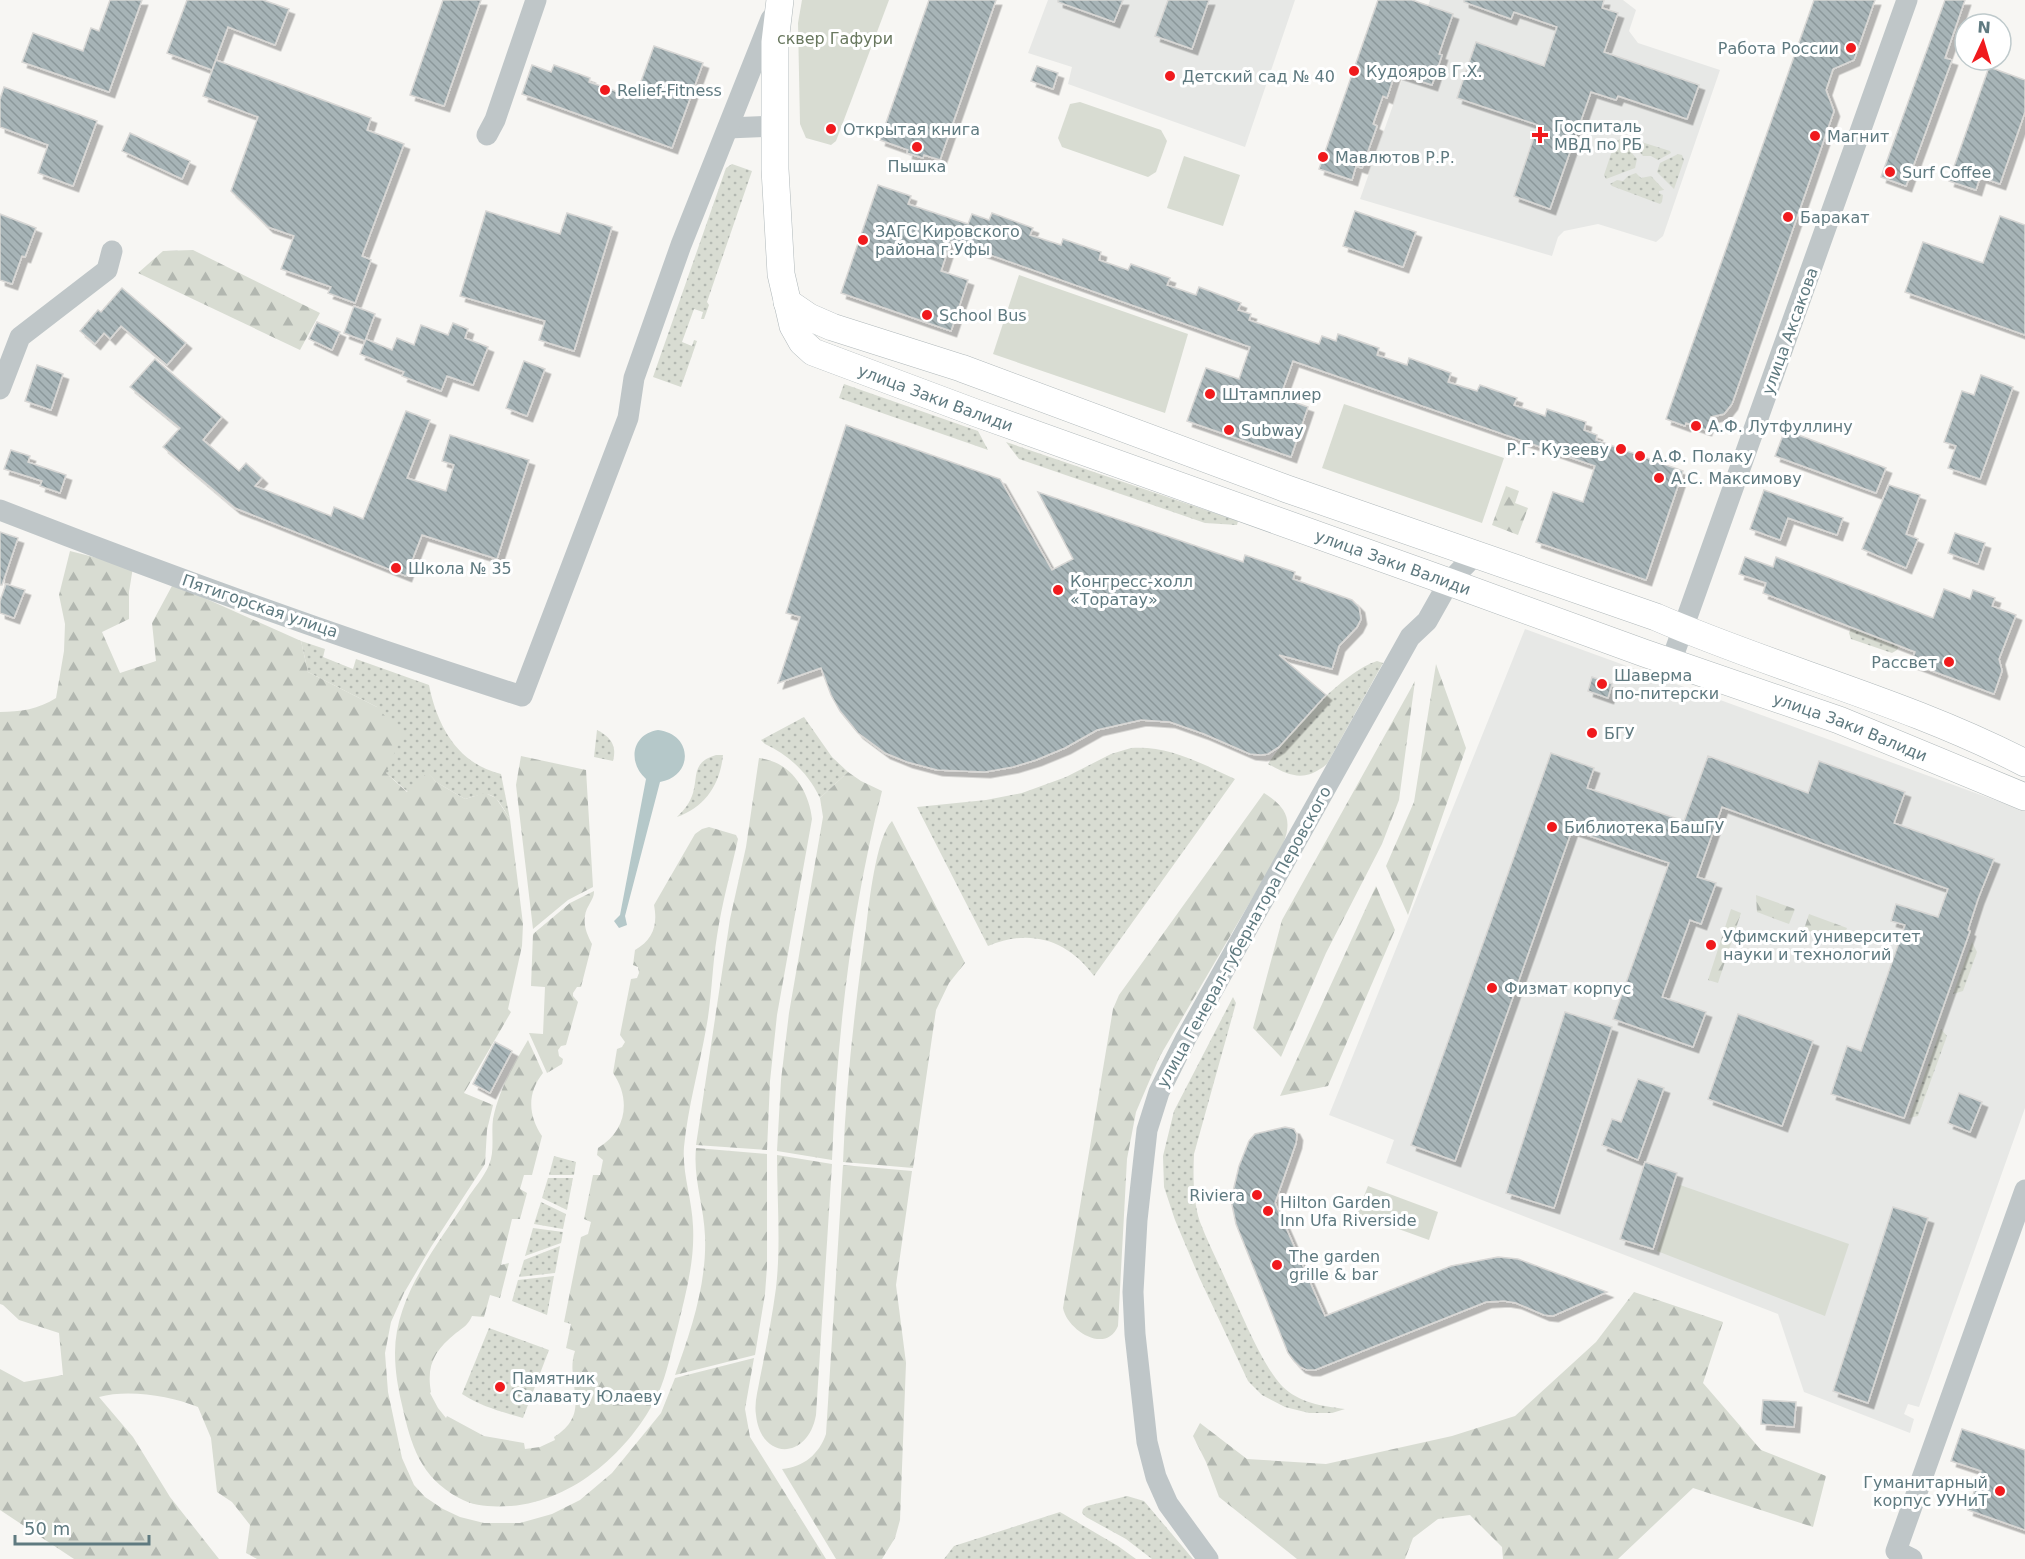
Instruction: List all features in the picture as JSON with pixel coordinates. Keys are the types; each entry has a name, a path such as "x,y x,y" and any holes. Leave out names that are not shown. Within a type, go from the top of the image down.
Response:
{"main road":[{"name":"улица Заки Валиди","path":"779,0 775,42 775,170 781,274 798,336 813,352 999,421 1839,720 2025,797"},
{"name":"улица Заки Валиди","path":"787,302 809,317 832,327 961,368 1265,481 1656,617 1683,629 1885,702 1983,741 2025,763"}],"street":[{"path":"487,135 495,120 536,0"},
{"path":"776,126 728,128 779,0"},
{"name":"улица Аксакова","path":"1671,662 1906,0"},
{"name":"Пятигорская улица","path":"0,510 127,560 446,672 522,696 628,418 634,378 681,245 728,128"},
{"path":"0,389 20,337 107,270 112,251"},
{"name":"улица Генерал-губернатора Перовского","path":"1208,1559 1168,1504 1156,1478 1147,1442 1136,1348 1133,1292 1137,1220 1147,1130 1159,1092 1186,1038 1410,637 1427,621 1449,582 1476,554"},
{"path":"1904,1555 2025,1190"}],"shaded area":[{"name":"Детский сад № 40","path":"1048,0 1295,0 1245,147 1068,84 1072,67 1028,53"},
{"name":"Госпиталь МВД по РБ","path":"1430,0 1623,0 1636,10 1629,31 1638,43 1720,70 1663,236 1656,242 1598,224 1564,231 1558,237 1552,256 1360,199"},
{"name":"Уфимский университет науки и технологий","path":"1525,629 2025,811 2025,1108 1919,1407 1908,1404 1904,1414 1914,1419 1910,1433 1804,1392 1778,1314 1386,1163 1394,1140 1329,1115","holes":["1959,1093 1982,1102 1970,1131"]},
{"path":"658,730 670,733 678,739 685,755 684,764 671,778 660,782 625,916 627,925 619,928 614,921 620,915 646,779 636,765 635,750 642,737"}],"green space":[{"name":"сквер Гафури","path":"802,0 889,0 836,141 831,145 806,138 800,124 798,23"},
{"path":"1080,102 1161,130 1167,141 1156,172 1148,177 1062,147 1058,138 1070,104"},
{"path":"1620,139 1637,159 1635,168 1606,179 1604,175 1615,142"},
{"path":"1632,139 1671,153 1658,160 1651,156 1643,156 1630,141"},
{"path":"1678,154 1682,155 1684,160 1674,189 1657,172 1660,163"},
{"path":"1184,156 1240,175 1223,226 1167,208"},
{"path":"732,164 752,171 707,302 709,305 704,319 701,319 703,312 694,309 682,342 692,346 694,340 697,341 681,387 653,377 726,168"},
{"path":"1636,173 1641,178 1651,176 1664,190 1659,191 1663,195 1660,204 1610,184 1617,180 1623,181"},
{"path":"193,250 320,313 300,350 138,273 163,251"},
{"path":"1019,275 1188,334 1165,413 993,354"},
{"path":"844,384 978,431 988,450 839,398"},
{"path":"1344,404 1504,458 1482,523 1322,468"},
{"path":"1006,442 1238,521 1237,525 1205,523 1019,459"},
{"path":"1506,486 1519,491 1515,503 1528,508 1518,535 1492,525"},
{"path":"70,551 133,567 129,592 129,619 102,632 120,673 156,661 152,623 173,584 301,641 308,672 377,707 402,735 386,773 407,792 428,772 436,782 465,799 485,793 496,798 510,819 523,924 522,946 508,1009 511,1012 464,1093 493,1105 487,1130 485,1164 404,1293 391,1322 385,1353 388,1392 402,1458 414,1485 425,1497 443,1509 460,1517 484,1523 520,1523 552,1514 580,1500 612,1473 661,1413 675,1378 754,1358 745,1409 750,1437 826,1559 257,1559 246,1553 250,1525 232,1502 217,1492 211,1438 198,1407 162,1397 136,1394 99,1397 133,1437 170,1497 219,1559 74,1559 0,1510 0,1369 24,1382 63,1375 59,1333 19,1320 0,1304 0,712 29,709 56,698 64,651 65,624 59,595"},
{"path":"1851,628 1899,646 1892,653 1851,639 1849,633"},
{"path":"301,641 325,649 323,657 353,669 356,659 429,685 438,715 452,741 473,762 501,774 510,819 493,796 482,795 465,799 436,782 428,773 408,792 386,773 377,707 308,672"},
{"path":"1377,661 1383,663 1327,764 1312,773 1298,776 1268,764 1289,736 1332,690 1363,667"},
{"path":"1436,664 1466,748 1408,915 1386,866 1414,802"},
{"path":"1415,681 1399,800 1382,844 1326,953 1281,1057 1253,1028 1282,920"},
{"path":"804,717 832,757 848,772 820,798 810,781 797,766 761,740"},
{"path":"597,730 612,743 613,761 594,757"},
{"path":"1131,748 1159,749 1198,762 1235,779 1094,976 1072,954 1047,941 1019,938 988,946 917,807 986,800 1022,793 1066,777 1111,754"},
{"path":"716,755 723,755 715,785 696,807 677,817 692,797 699,765"},
{"path":"521,756 586,770 593,887 568,900 533,929 516,785"},
{"path":"759,758 780,765 796,779 807,798 812,819 777,1015 770,1081 767,1150 696,1145 730,919 746,847"},
{"path":"848,772 882,791 862,882 847,974 832,1160 777,1151 781,1080 789,1013 823,817 820,798"},
{"path":"1264,793 1284,811 1287,824 1285,839 1160,1056 1136,1112 1127,1159 1118,1326 1105,1339 1096,1339 1079,1331 1066,1316 1063,1308 1113,1009 1119,995"},
{"path":"892,821 965,963 949,983 936,1010 913,1168 843,1162 846,1103 869,903 882,841"},
{"path":"709,827 736,835 738,839 719,924 708,1017 684,1147 684,1167 693,1226 691,1266 677,1330 661,1386 647,1415 616,1453 578,1483 534,1502 511,1506 484,1506 465,1501 446,1490 426,1470 409,1433 399,1392 395,1360 397,1332 402,1311 420,1272 489,1165 492,1154 493,1119 499,1098 528,1040 543,1073 534,1088 531,1104 534,1120 542,1136 532,1175 524,1175 520,1189 527,1193 520,1219 512,1219 501,1265 509,1263 500,1298 490,1295 484,1317 472,1316 467,1324 438,1352 431,1366 430,1393 446,1418 447,1416 484,1436 524,1443 525,1449 540,1447 555,1440 554,1437 573,1418 575,1351 566,1348 571,1324 564,1322 581,1237 588,1234 591,1222 584,1219 593,1175 600,1175 603,1160 597,1155 598,1148 615,1133 623,1114 622,1093 613,1073 617,1049 625,1042 620,1035 631,979 637,978 639,973 638,967 633,965 635,950 650,937 655,919 654,905 695,834"},
{"path":"1376,886 1395,930 1328,1086 1280,1096"},
{"path":"594,891 585,920 592,944 581,987 577,987 573,993 578,1002 566,1045 561,1046 558,1050 559,1056 563,1059 562,1064 547,1073 529,1033 543,1034 545,987 531,986 533,934 570,903"},
{"path":"1756,895 1795,909 1789,924 1757,912"},
{"path":"1731,909 1741,913 1718,983 1708,980"},
{"path":"1809,914 1847,928 1841,943 1804,929"},
{"path":"1972,942 1977,952 1963,991 1953,994"},
{"path":"1233,997 1236,1003 1194,1154 1194,1188 1198,1214 1206,1238 1274,1377 1289,1392 1303,1400 1345,1409 1332,1413 1309,1413 1285,1407 1262,1395 1248,1381 1199,1277 1164,1187 1163,1156 1174,1111"},
{"path":"1941,1029 1947,1036 1918,1116 1909,1118"},
{"path":"696,1148 767,1154 765,1294 755,1355 675,1375 701,1289 705,1254 703,1214 696,1171"},
{"path":"777,1155 832,1164 816,1415 811,1430 804,1440 795,1447 785,1449 775,1447 766,1441 756,1415 756,1397 776,1288 779,1239"},
{"path":"554,1156 576,1162 574,1175 549,1175"},
{"path":"843,1165 912,1171 896,1285 906,1363 900,1520 895,1538 882,1559 836,1559 782,1469 797,1466 810,1458 819,1448 826,1434"},
{"path":"548,1178 573,1178 567,1210 542,1198"},
{"path":"1680,1185 1849,1244 1825,1316 1657,1251"},
{"path":"1368,1186 1438,1212 1429,1240 1357,1214"},
{"path":"541,1202 566,1214 563,1229 534,1224"},
{"path":"533,1228 563,1232 561,1243 525,1256"},
{"path":"560,1246 555,1273 519,1277 524,1260"},
{"path":"554,1276 547,1315 512,1301 518,1280"},
{"path":"1634,1292 1723,1322 1703,1383 1761,1450 1826,1476 1813,1527 1693,1488 1618,1559 1503,1559 1502,1547 1470,1515 1438,1519 1413,1538 1405,1559 1297,1559 1219,1497 1193,1436 1200,1423 1247,1459 1326,1464 1452,1436 1515,1416 1596,1342"},
{"path":"489,1328 549,1350 523,1418 499,1411 462,1394"},
{"path":"1127,1496 1144,1501 1193,1559 1152,1559 1126,1539 1082,1513 1087,1506"},
{"path":"1060,1512 1136,1559 944,1559 954,1546"}],"building":[{"path":"110,0 142,0 109,92 22,62 33,33 83,51 91,28 99,31"},
{"path":"187,0 263,0 289,9 275,45 228,27 212,70 167,53"},
{"path":"443,0 481,0 444,106 410,95"},
{"path":"929,0 996,0 940,160 907,153 908,150 880,140"},
{"path":"1058,0 1123,0 1114,22 1058,2"},
{"path":"1168,0 1209,0 1192,49 1155,36"},
{"path":"1378,0 1412,0 1453,14 1439,54 1442,55 1432,85 1395,73 1387,98 1383,96 1373,124 1377,126 1362,168 1356,166 1352,180 1319,169"},
{"path":"1464,0 1604,0 1602,8 1618,13 1604,52 1699,85 1687,119 1618,96 1616,100 1591,92 1550,209 1514,196 1538,125 1457,98 1476,42 1544,66 1557,27 1514,12 1511,19 1464,2"},
{"path":"1814,0 1875,0 1854,60 1833,69 1826,90 1834,111 1732,404 1724,414 1711,417 1706,430 1686,423 1685,426 1666,419"},
{"path":"1945,0 1965,0 1961,12 1953,12 1953,35 1945,58 1952,60 1906,186 1881,177"},
{"path":"654,46 703,63 672,148 522,94 532,65 551,72 554,65 590,78 589,82 621,93 622,90 636,95"},
{"path":"216,60 371,118 367,130 404,144 362,256 371,260 355,303 328,293 331,287 281,269 294,236 268,227 231,191 258,117 203,96"},
{"path":"1037,66 1058,73 1053,89 1031,81"},
{"path":"1987,72 2003,72 2025,80 2025,112 2000,184 1980,177 1976,190 1949,181"},
{"path":"4,87 97,121 73,186 38,173 48,145 0,127 0,99"},
{"path":"130,133 190,161 182,179 122,151"},
{"path":"878,185 911,196 908,204 968,224 972,214 989,220 992,213 1033,228 1030,235 1061,245 1063,239 1101,252 1099,260 1128,270 1131,264 1170,278 1167,285 1196,295 1199,287 1241,303 1238,310 1251,314 1249,320 1319,344 1322,336 1336,341 1338,334 1379,348 1377,355 1407,365 1409,358 1451,373 1448,382 1477,391 1480,385 1517,398 1514,405 1545,416 1547,409 1586,422 1584,430 1597,435 1596,440 1683,471 1646,580 1536,542 1553,492 1583,502 1595,466 1293,361 1280,397 1308,407 1291,457 1187,421 1206,368 1239,379 1250,347 951,241 941,271 968,280 951,331 841,293"},
{"path":"486,211 560,234 567,213 612,227 574,351 539,340 545,321 460,296"},
{"path":"1355,211 1416,232 1403,267 1343,246"},
{"path":"0,214 36,228 25,257 22,256 12,284 0,280"},
{"path":"2000,216 2025,225 2025,335 1905,292 1923,242 1983,263"},
{"path":"122,288 186,343 167,365 121,326 110,339 104,333 95,344 80,331"},
{"path":"354,306 375,314 365,341 344,333"},
{"path":"317,322 340,332 332,350 309,339"},
{"path":"453,323 468,329 465,338 488,347 473,385 447,376 441,391 402,376 404,372 360,354 366,339 392,350 397,338 414,345 421,325 448,335"},
{"path":"155,359 222,417 203,440 239,471 246,463 262,478 255,486 331,516 334,507 363,519 406,411 430,420 407,478 446,491 454,465 442,461 450,435 529,460 497,559 422,535 406,576 235,508 163,447 180,428 130,387"},
{"path":"524,361 545,369 527,416 506,408"},
{"path":"37,365 63,374 51,410 25,401"},
{"path":"1981,375 2013,387 1980,479 1948,468 1956,446 1944,442 1962,391 1974,395"},
{"name":"Конгресс-холл «Торатау»","path":"846,425 1000,479 1052,570 1073,559 1038,492 1243,562 1245,555 1295,572 1293,579 1352,600 1359,607 1361,619 1357,627 1339,646 1332,669 1279,655 1326,695 1279,747 1268,754 1261,755 1250,754 1170,722 1141,720 1097,730 1065,748 1036,760 985,772 937,770 885,753 858,733 840,711 821,668 778,683 800,617 786,613"},
{"path":"1785,430 1886,468 1876,493 1775,456"},
{"path":"11,450 30,456 28,462 66,475 60,493 40,486 42,481 4,469"},
{"path":"1889,485 1920,495 1906,534 1918,539 1906,568 1862,549"},
{"path":"1764,490 1843,518 1837,535 1788,518 1780,540 1750,529"},
{"path":"0,532 18,538 2,585 0,585"},
{"path":"1955,533 1985,543 1978,564 1948,553"},
{"path":"1745,557 1773,567 1776,557 1933,618 1944,589 1970,599 1973,590 1995,598 1992,606 2016,615 1999,659 2002,671 1994,694 1911,663 1915,652 1763,593 1766,583 1739,574"},
{"path":"6,584 25,590 14,618 0,613 0,601"},
{"path":"1592,677 1612,684 1608,698 1588,691"},
{"path":"1551,753 1594,768 1587,788 1684,821 1708,756 1808,793 1819,761 1905,792 1894,823 1994,859 1978,899 1968,930 1970,931 1904,1118 1831,1094 1847,1046 1861,1051 1905,925 1891,921 1896,904 1938,917 1948,889 1722,807 1697,877 1716,883 1701,924 1690,920 1662,997 1706,1012 1693,1047 1613,1019 1669,863 1572,830 1455,1161 1411,1145"},
{"path":"1565,1012 1612,1027 1554,1208 1506,1193"},
{"path":"1738,1014 1813,1041 1782,1126 1708,1099"},
{"path":"495,1042 512,1051 490,1093 473,1084"},
{"path":"1638,1079 1664,1088 1638,1160 1602,1145 1612,1119 1621,1122"},
{"path":"1959,1093 1982,1102 1970,1132 1948,1123"},
{"path":"1285,1127 1294,1129 1297,1135 1296,1143 1275,1203 1325,1316 1451,1266 1498,1257 1518,1259 1607,1292 1553,1316 1544,1315 1516,1303 1486,1302 1315,1370 1300,1367 1288,1353 1236,1224 1231,1200 1239,1166 1249,1141 1255,1134"},
{"path":"1645,1162 1677,1173 1653,1249 1620,1239"},
{"path":"1893,1207 1928,1218 1868,1403 1833,1391"},
{"path":"1763,1400 1796,1402 1794,1427 1761,1424"},
{"name":"Гуманитарный корпус УУНиТ","path":"1962,1429 2025,1450 2025,1530 1968,1510 1981,1471 1951,1461"}],"place":[{"name":"Работа России","path":"1851,48"},
{"name":"Кудояров Г.Х.","path":"1354,71"},
{"name":"Детский сад № 40","path":"1170,76"},
{"name":"Relief-Fitness","path":"605,90"},
{"name":"Открытая книга","path":"831,129"},
{"name":"Госпиталь МВД по РБ","path":"1540,135"},
{"name":"Магнит","path":"1815,136"},
{"name":"Пышка","path":"917,147"},
{"name":"Мавлютов Р.Р.","path":"1323,157"},
{"name":"Surf Coffee","path":"1890,172"},
{"name":"Баракат","path":"1788,217"},
{"name":"ЗАГС Кировского района г.Уфы","path":"863,240"},
{"name":"School Bus","path":"927,315"},
{"name":"Штамплиер","path":"1210,394"},
{"name":"А.Ф. Лутфуллину","path":"1696,426"},
{"name":"Subway","path":"1229,430"},
{"name":"Р.Г. Кузееву","path":"1621,449"},
{"name":"А.Ф. Полаку","path":"1640,456"},
{"name":"А.С. Максимову","path":"1659,478"},
{"name":"Школа № 35","path":"396,568"},
{"name":"Конгресс-холл «Торатау»","path":"1058,590"},
{"name":"Рассвет","path":"1949,662"},
{"name":"Шаверма по-питерски","path":"1602,684"},
{"name":"БГУ","path":"1592,733"},
{"name":"Библиотека БашГУ","path":"1552,827"},
{"name":"Уфимский университет науки и технологий","path":"1711,945"},
{"name":"Физмат корпус","path":"1492,988"},
{"name":"Riviera","path":"1257,1195"},
{"name":"Hilton Garden Inn Ufa Riverside","path":"1268,1211"},
{"name":"The garden grille & bar","path":"1277,1265"},
{"name":"Памятник Салавату Юлаеву","path":"500,1387"},
{"name":"Гуманитарный корпус УУНиТ","path":"2000,1491"}]}
